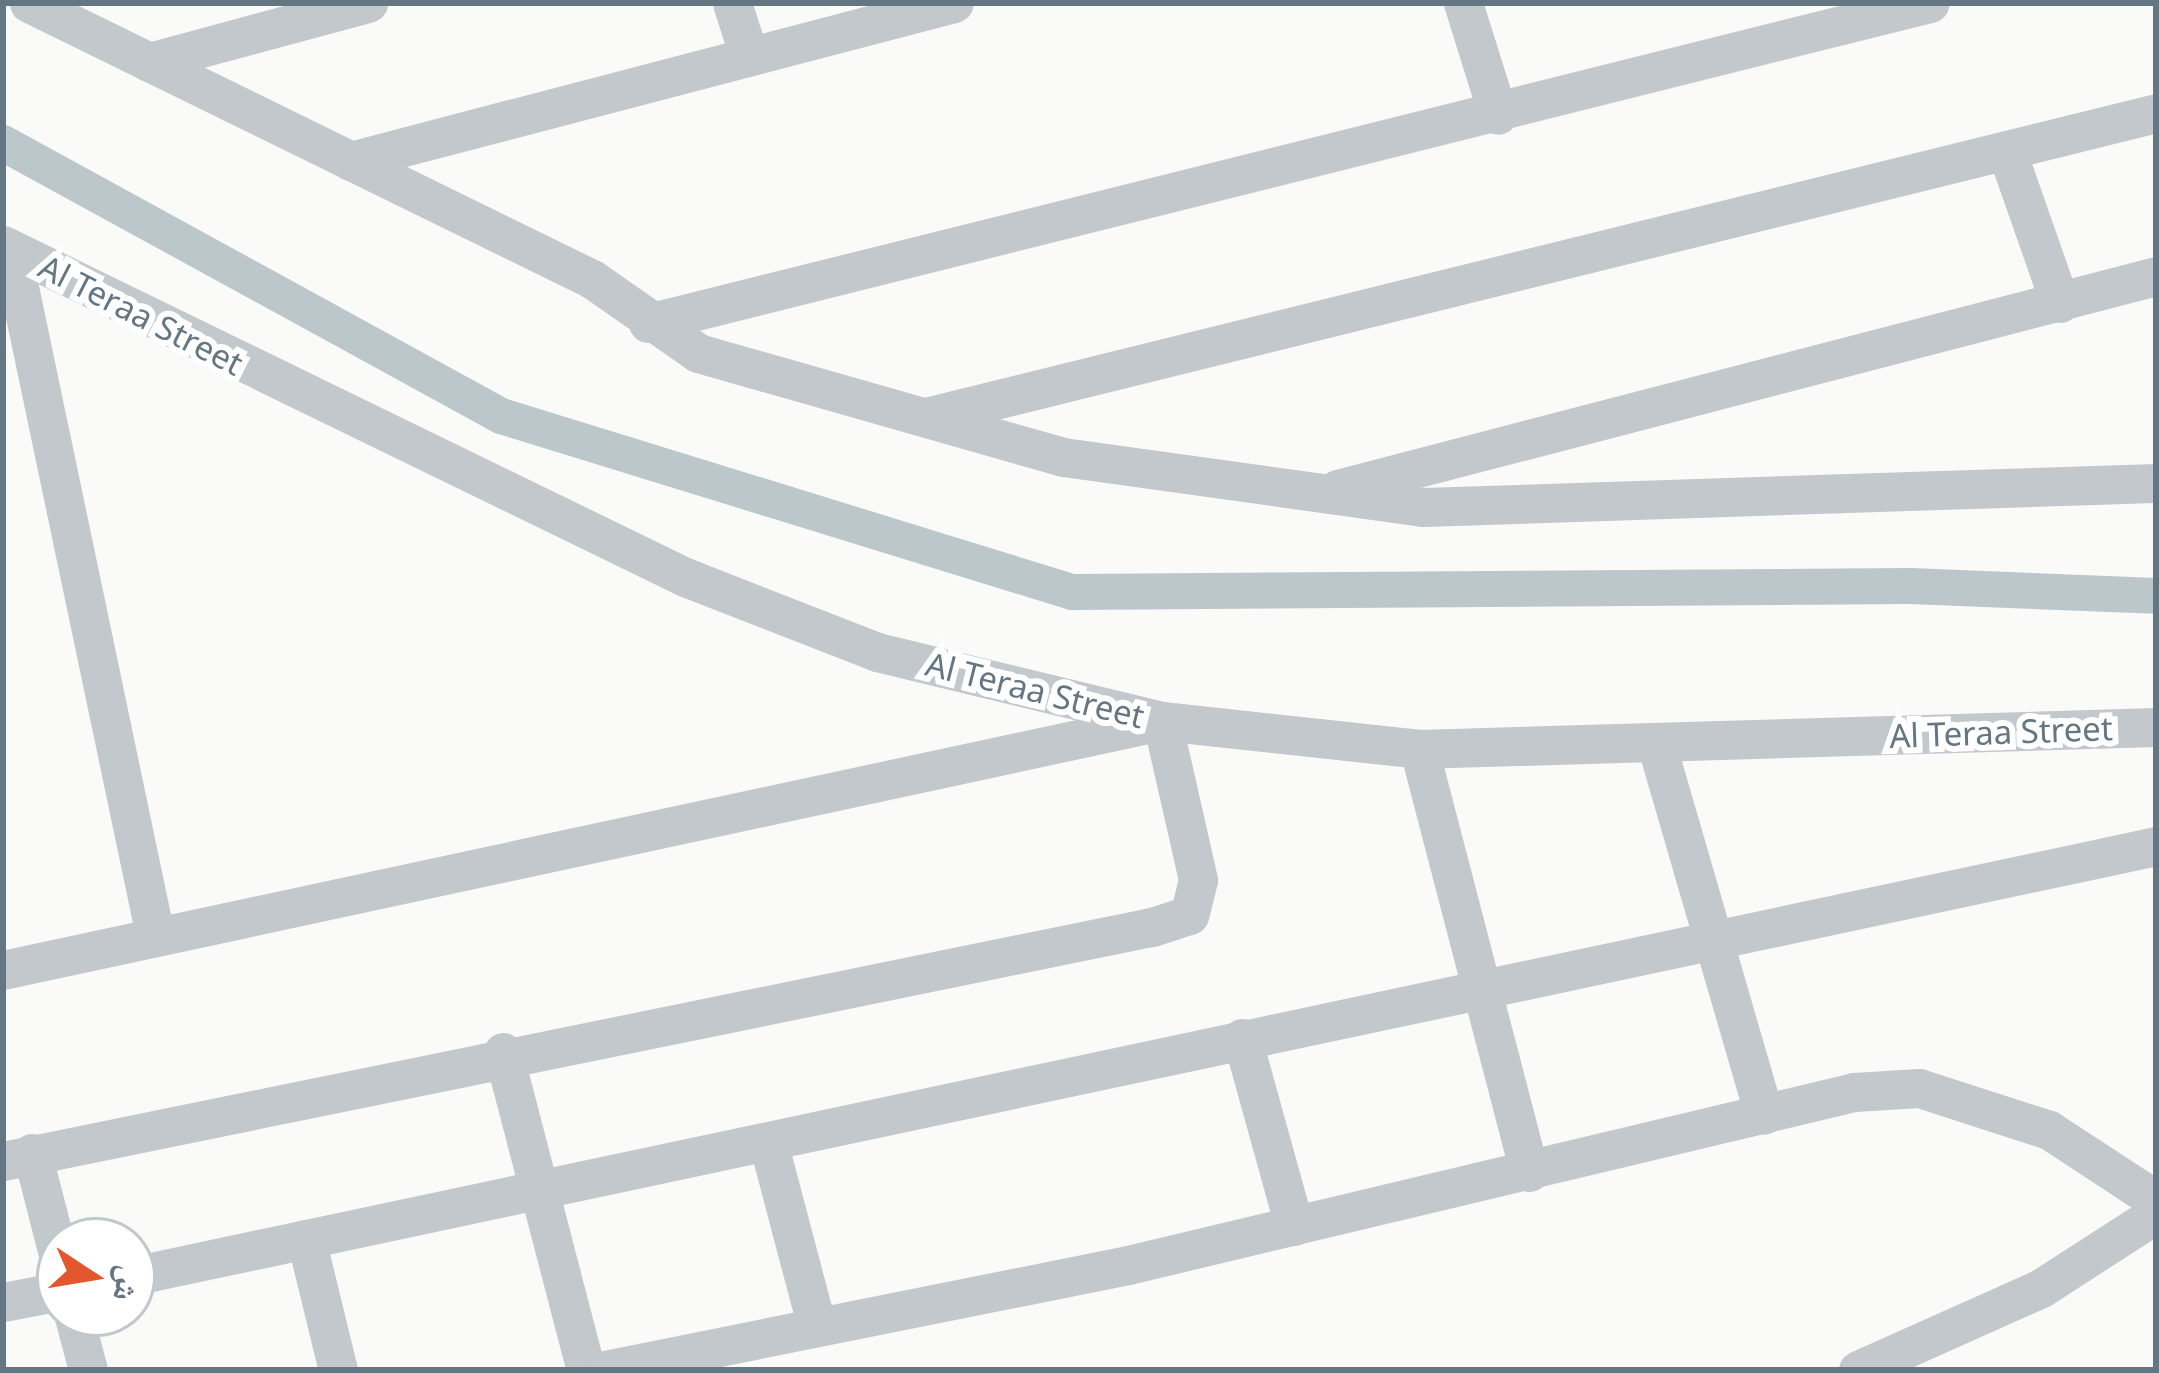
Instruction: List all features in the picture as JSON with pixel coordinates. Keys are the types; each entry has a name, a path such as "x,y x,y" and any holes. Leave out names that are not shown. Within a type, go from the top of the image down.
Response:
{"street":[{"path":"29,3 592,279 648,323 698,352 1063,457 1423,507 2156,483"},
{"path":"148,62 368,3"},
{"path":"733,3 749,56"},
{"path":"350,161 953,3"},
{"path":"1462,3 1498,115"},
{"path":"648,323 1498,115 1930,3"},
{"path":"919,419 2156,113"},
{"path":"2007,152 2060,304"},
{"path":"7,247 155,935"},
{"name":"Al Teraa Street","path":"7,247 685,577 877,652 1162,721 1419,749 2156,727"},
{"path":"1316,494 2060,304 2156,275"},
{"path":"3,970 1162,721 1198,880 1189,915 503,1052 18,1157 42,1217"},
{"path":"1656,743 1764,1115"},
{"path":"1419,749 1474,988 1528,1172"},
{"path":"156,1271 2156,846"},
{"path":"1241,1038 1294,1226"},
{"path":"503,1052 586,1370"},
{"path":"604,1370 1294,1226 1764,1115 1918,1088 2049,1130 2156,1200"},
{"path":"768,1142 817,1327"},
{"path":"1858,1370 2041,1288 2156,1214"},
{"path":"306,1239 338,1370"},
{"path":"3,1302 36,1296"},
{"path":"79,1337 88,1370"}],"waterway":[{"path":"3,143 501,416 1072,592 1910,586 2156,596"}]}
